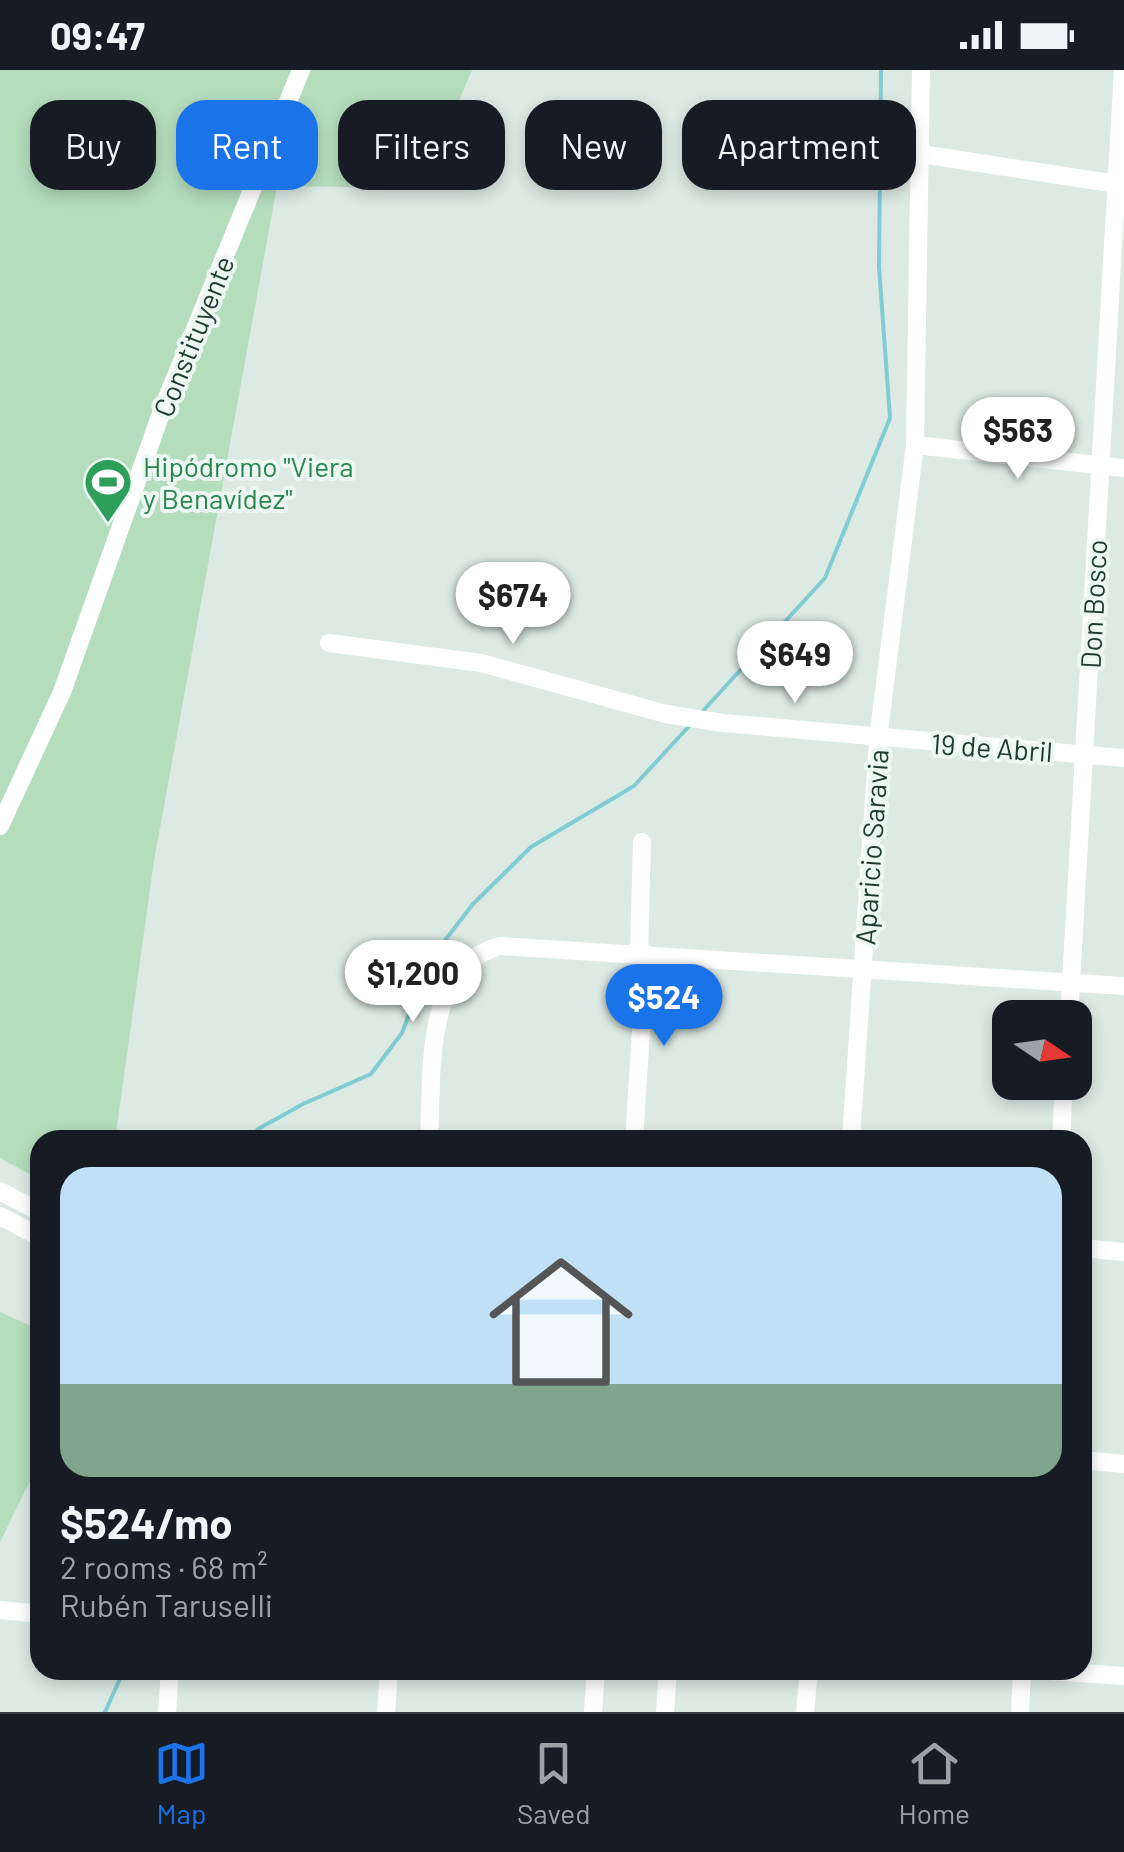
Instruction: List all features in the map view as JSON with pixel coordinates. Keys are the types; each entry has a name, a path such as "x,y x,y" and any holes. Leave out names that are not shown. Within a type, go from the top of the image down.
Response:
{"street":[{"name":"Constituyente","path":"0,826 62,692 164,405 301,70"},
{"name":"Aparicio Saravia","path":"853,1130 878,739 915,445 921,70"},
{"name":"Don Bosco","path":"1070,1000 1100,468 1119,251 1116,184 1123,70"},
{"path":"921,154 1116,184"},
{"path":"915,445 1124,468"},
{"name":"19 de Abril","path":"329,643 481,663 706,720 878,739 1124,758"},
{"path":"634,1130 643,954 642,842"},
{"path":"430,1130 440,1013 458,975 485,950 514,946 1124,986"},
{"path":"1061,1130 1063,1100"},
{"path":"0,1191 30,1207"},
{"path":"0,1216 30,1232"},
{"path":"1092,1249 1124,1252"},
{"path":"1092,1461 1124,1464"},
{"path":"0,1610 30,1613"},
{"path":"1092,1674 1124,1676"},
{"path":"167,1712 169,1680"},
{"path":"386,1712 388,1680"},
{"path":"594,1712 596,1680"},
{"path":"665,1712 667,1680"},
{"path":"806,1712 808,1680"},
{"path":"1020,1712 1022,1680"}],"green space":[{"name":"Hipódromo \"Viera y Benavídez\"","path":"0,70 472,70 459,100 338,100 338,187 318,187 318,100 176,100 176,190 276,190 154,861 116,1130 30,1130 30,1174 0,1158"},
{"path":"0,1312 30,1326 30,1481 0,1542"}],"waterway":[{"path":"701,713 825,578 890,418 879,267 881,70"},
{"path":"257,1130 303,1104 371,1074 402,1033 429,961 473,904 531,847 634,786 691,724"},
{"path":"105,1712 119,1680"}],"place":[{"name":"Hipódromo \"Viera y Benavídez\"","path":"108,524"}]}
